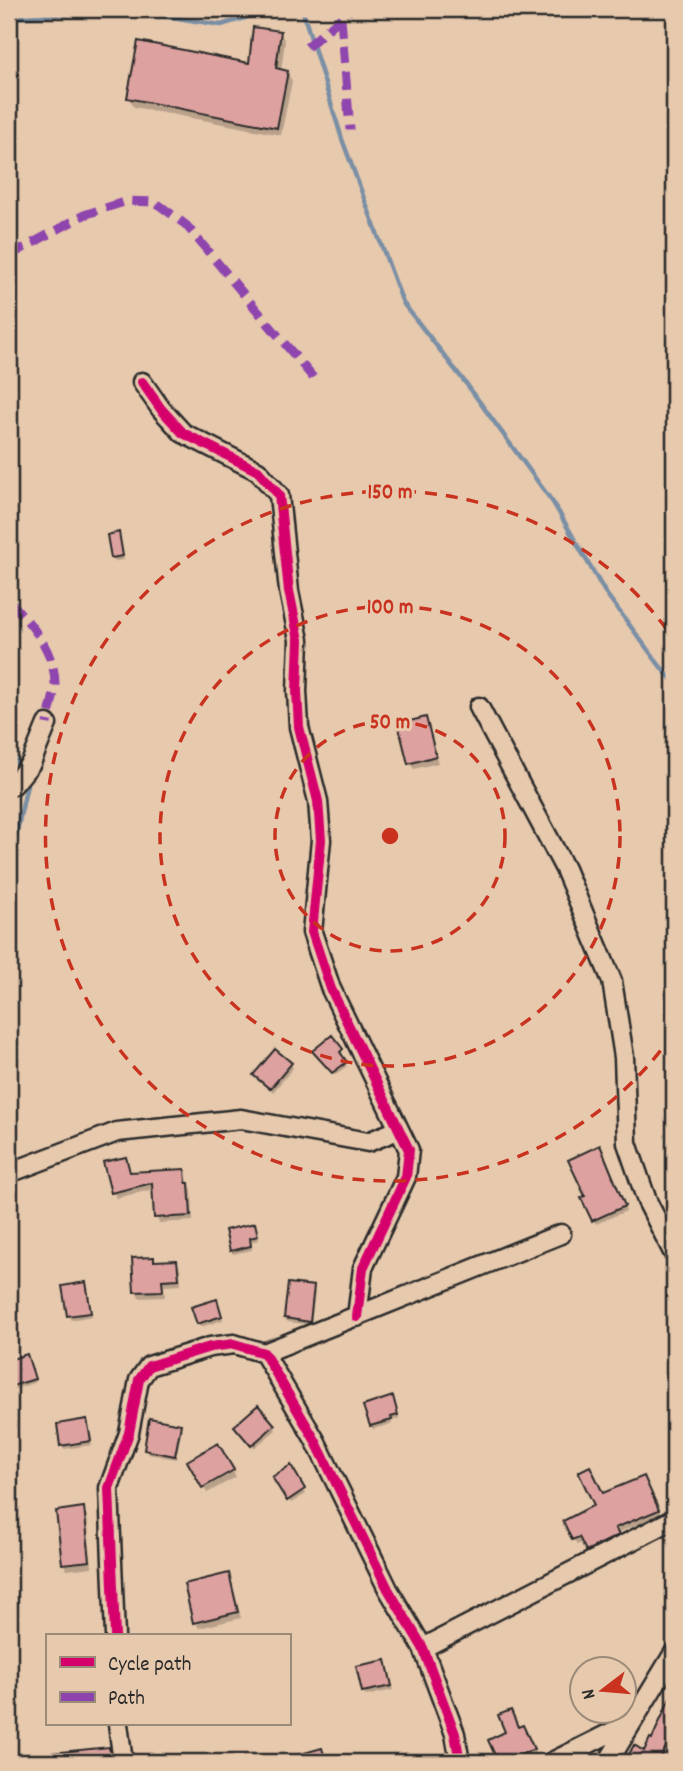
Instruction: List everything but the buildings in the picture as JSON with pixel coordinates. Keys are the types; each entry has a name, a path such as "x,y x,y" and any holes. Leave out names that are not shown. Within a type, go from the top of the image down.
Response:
{"street":[{"path":"142,382 161,409 183,433 258,471 279,495 289,591 299,640 299,727 318,801 321,841 312,932 331,989 409,1150 405,1177 363,1268 356,1317"},
{"path":"479,707 565,869 612,981 624,1058 627,1143 647,1201 674,1254"},
{"path":"9,786 13,785 31,763 47,724"},
{"path":"9,1173 117,1132 241,1119 368,1142 398,1130"},
{"path":"115,1634 109,1488 128,1433 139,1380 149,1366 210,1347 234,1344 264,1353 561,1234"},
{"path":"264,1353 315,1440 388,1589 423,1648 455,1734 460,1762"},
{"path":"423,1648 674,1519"},
{"path":"638,1713 668,1677 674,1653"},
{"path":"118,1726 123,1762"},
{"path":"552,1762 622,1726"},
{"path":"608,1762 628,1726"}],"waterway":[{"path":"9,18 127,10 221,25 275,9"},
{"path":"302,9 342,139 403,303 468,386 554,504 605,592 674,682"},
{"path":"9,747 20,770"},
{"path":"9,858 27,785 24,778"}],"marked path":[{"path":"307,47 351,9"},
{"path":"341,18 350,130"},
{"path":"9,256 84,215 127,201 155,202 186,225 315,380"},
{"path":"9,601 41,639 51,661 55,686 47,724"}],"cycle path":[{"path":"142,382 161,409 183,433 258,471 279,495 289,591 299,640 299,727 318,801 321,840 312,932 331,989 409,1150 406,1177 363,1268 357,1317"},
{"path":"115,1634 109,1488 129,1433 139,1380 149,1366 210,1347 234,1344 264,1353 315,1440 388,1589 423,1648 455,1734 460,1762"}]}
